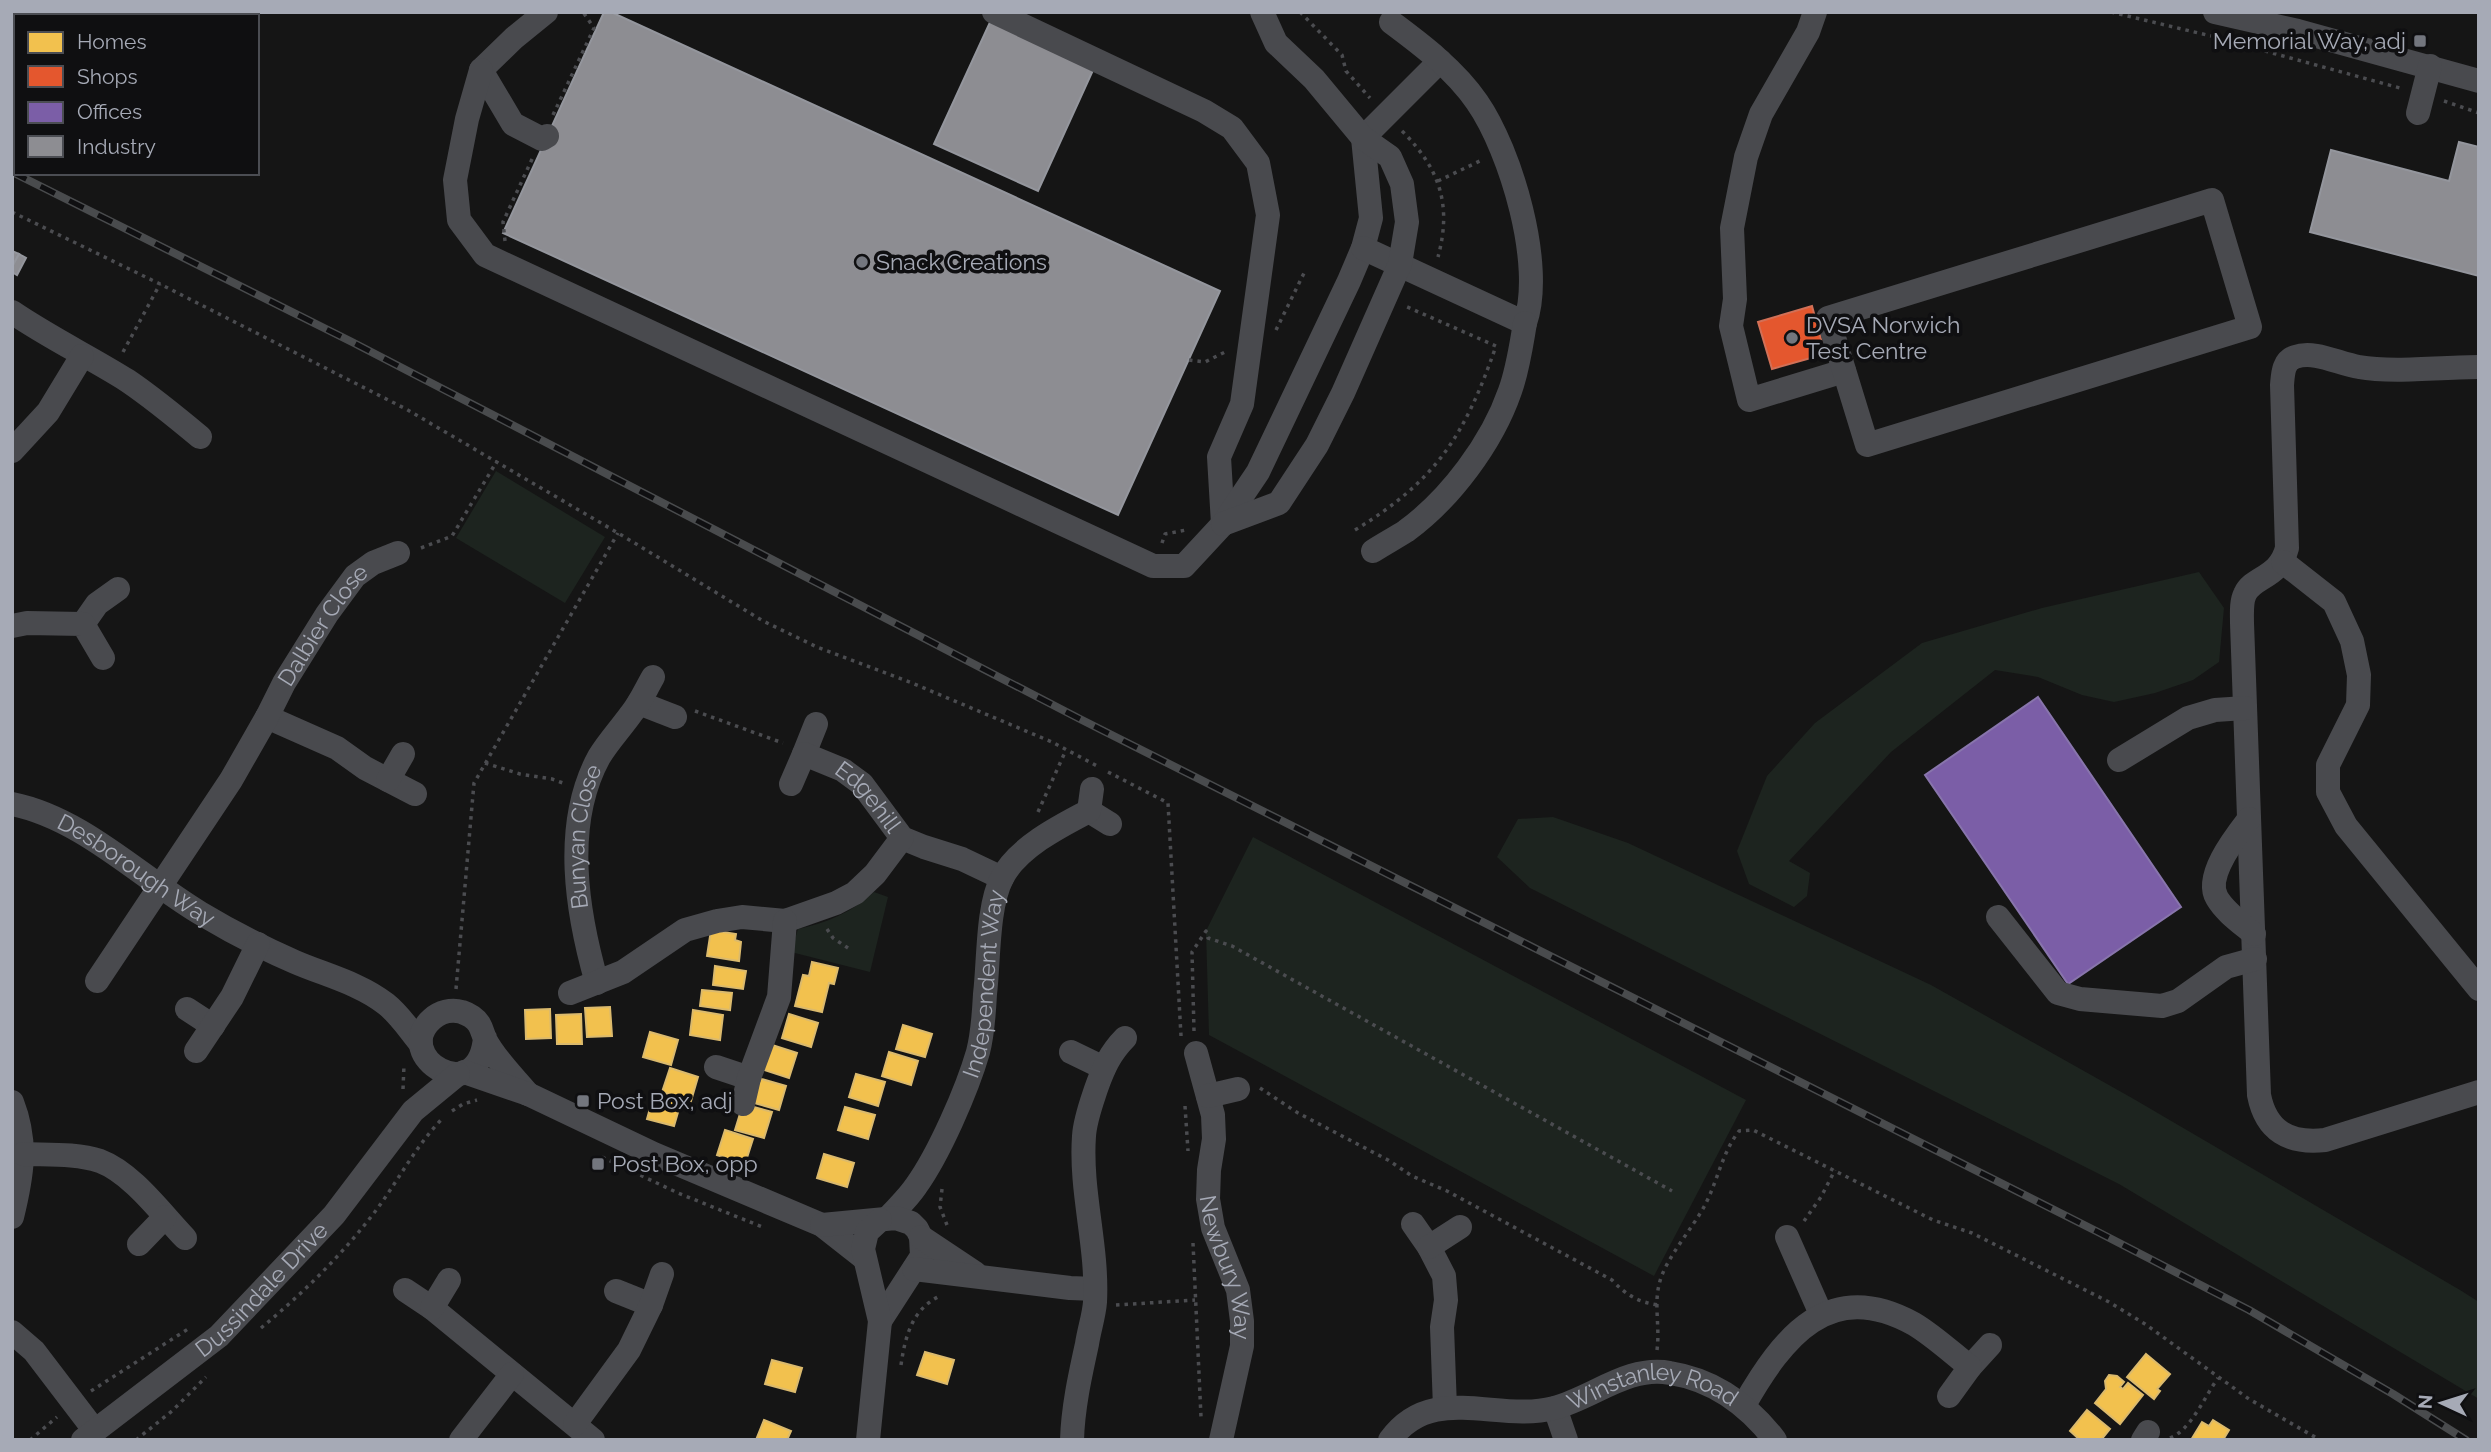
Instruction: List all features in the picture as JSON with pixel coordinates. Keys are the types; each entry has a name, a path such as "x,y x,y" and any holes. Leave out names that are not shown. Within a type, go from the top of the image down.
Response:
{"street":[{"path":"546,12 481,70 467,119 455,180 459,220 485,255 1153,566 1184,566 1223,524 1258,472 1363,248 1371,218 1363,138"},
{"path":"993,12 1204,111 1232,128 1258,163 1268,215 1242,404 1219,457 1223,524"},
{"path":"1223,524 1279,503 1317,445 1400,264 1407,222 1402,184 1390,157 1363,138 1314,79 1276,43 1262,12"},
{"path":"1815,12 1808,32 1761,114 1746,157 1732,228 1735,299 1731,326 1749,400 1844,371"},
{"path":"2215,12 2300,22 2479,81"},
{"path":"1373,551 1407,530 1467,470 1494,428 1510,392 1519,361 1528,316 1530,278 1529,244 1518,196 1502,151 1477,102 1440,61 1391,22"},
{"path":"1363,138 1440,61"},
{"path":"2421,104 2430,66"},
{"path":"481,70 513,124 545,138"},
{"path":"2212,200 2250,327 1867,444 1844,371 1829,318 2212,200"},
{"path":"1363,248 1525,323"},
{"path":"12,312 47,336 113,372 164,407 200,437"},
{"path":"2479,367 2360,368 2313,355 2295,357 2287,362 2282,385 2287,548 2283,562 2248,589 2244,596 2253,933 2259,1095 2263,1111 2270,1122 2291,1138 2308,1142 2325,1140 2479,1092"},
{"path":"12,451 48,412 82,356"},
{"name":"Dalbier Close","path":"97,981 231,780 284,683 327,614 355,576 398,553"},
{"path":"2283,562 2334,602 2352,641 2359,675 2358,705 2328,765 2328,792 2346,826 2479,989"},
{"path":"83,624 97,604 118,589"},
{"path":"12,626 39,622 83,624"},
{"path":"83,624 103,658"},
{"name":"Bunyan Close","path":"597,983 582,915 577,876 581,809 600,757 639,703 653,677"},
{"path":"639,703 675,716"},
{"path":"2119,760 2188,718 2215,710 2245,708"},
{"name":"Dalbier Close","path":"267,717 337,748 365,768 415,794"},
{"name":"Edgehill","path":"791,784 816,724"},
{"path":"388,780 403,754"},
{"name":"Edgehill","path":"804,754 843,770 862,784 902,838 924,848 962,859 1002,878"},
{"name":"Independent Way","path":"884,1219 915,1188 935,1154 979,1049 990,933 1002,878 1013,863 1090,800 1110,824"},
{"name":"Desborough Way","path":"12,804 30,808 69,825 199,913 296,963 331,975 386,1004 448,1004"},
{"path":"2249,819 2229,846 2217,873 2214,890 2218,900 2253,933"},
{"path":"570,993 623,972 685,930 717,921 742,918 785,921 819,911 855,893 875,874 902,838"},
{"path":"1998,917 2058,993 2080,999 2162,1006 2178,1002 2226,967 2255,959"},
{"path":"743,1104 749,1078 779,997 785,921"},
{"path":"196,1051 232,997 258,944"},
{"name":"Desborough Way","path":"386,1004 416,1053"},
{"path":"448,1004 453,1010 468,1014 479,1024 485,1038 528,1094"},
{"name":"Dussindale Drive","path":"89,1435 219,1336 334,1215 407,1103 416,1053 426,1026 448,1004"},
{"path":"187,1009 213,1026"},
{"name":"Dussindale Drive","path":"407,1103 479,1061 485,1038"},
{"path":"1072,1440 1077,1390 1095,1307 1100,1297 1083,1166 1084,1133 1104,1068 1114,1049 1125,1038"},
{"path":"1071,1052 1104,1068"},
{"path":"416,1053 442,1072 461,1073 528,1094 654,1154 822,1225 866,1261 873,1270 887,1278 896,1278 912,1271 982,1276 1070,1288 1100,1297"},
{"name":"Newbury Way","path":"1193,1059 1196,1095 1214,1139 1209,1170 1213,1228 1238,1290 1242,1321 1242,1346 1221,1440"},
{"path":"716,1067 749,1078"},
{"path":"1196,1095 1247,1087"},
{"path":"12,1102 21,1125 23,1154 12,1217"},
{"path":"23,1154 71,1156 98,1161 122,1173 185,1238"},
{"path":"880,1321 922,1256 915,1188"},
{"path":"139,1244 165,1217"},
{"path":"868,1440 880,1321 866,1261 864,1240 873,1225 884,1219"},
{"path":"822,1225 903,1219 954,1260 982,1276"},
{"path":"1413,1224 1444,1276 1446,1300 1442,1327 1445,1408"},
{"path":"1429,1247 1460,1227"},
{"path":"1787,1237 1821,1314"},
{"path":"405,1290 432,1308 584,1432 629,1350 651,1305 662,1274"},
{"path":"432,1308 449,1280"},
{"path":"616,1291 651,1305"},
{"path":"1744,1405 1763,1371 1799,1329 1821,1314 1858,1307 1888,1312 1916,1325 1970,1367"},
{"path":"12,1332 34,1351 73,1404 89,1435"},
{"path":"1950,1396 1970,1367 1990,1345"},
{"name":"Winstanley Road","path":"1390,1440 1401,1425 1419,1413 1445,1408 1530,1411 1555,1408 1627,1377 1667,1372 1701,1380 1744,1405 1776,1440"},
{"path":"461,1440 512,1374"},
{"name":"Winstanley Road","path":"1555,1408 1566,1440"}],"path":[{"path":"506,242 503,222 545,138 594,28 583,12"},
{"path":"2111,12 2216,38"},
{"path":"2228,41 2421,104 2479,113"},
{"path":"1438,181 1502,151"},
{"path":"12,212 160,284 406,410 497,461 763,621 1066,750 1168,803 1193,1059"},
{"path":"113,372 160,284"},
{"path":"1355,530 1399,502 1451,445 1478,397 1496,346 1385,297"},
{"path":"398,553 452,536 497,461"},
{"path":"1162,543 1166,534 1188,530"},
{"path":"448,1004 474,783 618,533"},
{"path":"675,716 688,708 796,748 804,754"},
{"path":"1039,840 1034,822 1066,750"},
{"path":"485,763 520,774 552,779 585,792"},
{"path":"819,911 833,938 848,948"},
{"path":"1193,1059 1192,952 1206,931 1208,938 1232,946 1672,1191"},
{"path":"407,1103 404,1083 416,1053"},
{"path":"1247,1087 1612,1280 1624,1293 1640,1302 1658,1305"},
{"path":"1188,1164 1196,1095"},
{"path":"341,1253 441,1120 463,1104 489,1098"},
{"path":"1657,1373 1659,1285 1667,1266 1706,1203 1729,1144 1739,1131 1753,1130 1933,1220 1972,1233 2109,1302 2145,1324 2249,1399 2320,1440"},
{"path":"593,1152 678,1193 772,1231"},
{"path":"1807,1218 1835,1170"},
{"path":"943,1184 940,1208 950,1229"},
{"path":"1192,1234 1201,1420"},
{"path":"899,1372 909,1327 930,1301 947,1293"},
{"path":"1100,1297 1195,1300"},
{"path":"30,1440 73,1404 195,1324"},
{"path":"2152,1437 2174,1437 2189,1422 2218,1378"}],"shaded area":[{"path":"496,471 605,537 565,603 456,538"},
{"path":"2199,572 2224,608 2219,662 2193,680 2155,693 2114,702 2082,695 2038,677 1995,670 1891,752 1789,861 1810,873 1807,896 1794,907 1749,884 1737,851 1767,776 1815,723 1922,643 2042,608"},
{"path":"1553,817 1628,843 1931,985 2132,1098 2460,1290 2479,1302 2479,1399 2119,1184 1530,888 1497,857 1518,819"},
{"path":"1253,837 1746,1100 1654,1276 1209,1035 1206,931"},
{"path":"874,892 888,897 870,972 791,952 798,929 839,916"}],"building: Homes":[{"path":"711,930 736,934 735,940 741,942 739,961 707,956"},
{"path":"812,962 838,968 834,984 829,983 822,1012 795,1006 803,975 809,976"},
{"path":"715,966 746,971 743,989 713,985"},
{"path":"702,990 732,993 730,1010 700,1006"},
{"path":"610,1007 612,1036 587,1037 585,1008"},
{"path":"550,1009 551,1038 526,1039 525,1010"},
{"path":"693,1010 723,1015 720,1040 690,1035"},
{"path":"581,1014 582,1044 557,1044 556,1015"},
{"path":"789,1014 818,1023 811,1047 782,1038"},
{"path":"903,1025 932,1034 925,1057 896,1049"},
{"path":"650,1032 678,1040 671,1065 643,1057"},
{"path":"769,1044 797,1053 789,1078 761,1069"},
{"path":"889,1052 918,1061 911,1085 882,1076"},
{"path":"670,1068 698,1077 691,1101 662,1092"},
{"path":"856,1074 885,1082 878,1106 849,1097"},
{"path":"758,1078 786,1086 779,1110 751,1102"},
{"path":"654,1094 681,1102 674,1126 647,1119"},
{"path":"743,1104 772,1112 764,1138 735,1130"},
{"path":"845,1107 875,1115 868,1139 838,1130"},
{"path":"725,1130 753,1139 745,1164 717,1155"},
{"path":"824,1154 854,1163 847,1187 817,1178"},
{"path":"925,1352 954,1360 947,1384 917,1375"},
{"path":"2146,1354 2170,1374 2157,1389 2160,1391 2154,1399 2127,1377"},
{"path":"772,1360 802,1368 795,1392 765,1384"},
{"path":"2109,1375 2117,1376 2124,1382 2120,1387 2123,1389 2128,1383 2143,1395 2120,1424 2095,1403 2106,1389 2105,1381"},
{"path":"2087,1410 2110,1429 2101,1440 2080,1440 2070,1431"},
{"path":"764,1420 791,1431 787,1440 756,1440"},
{"path":"2213,1420 2229,1430 2223,1440 2191,1440 2202,1422 2209,1426"}],"building: Shops":[{"name":"DVSA Norwich Test Centre","path":"1812,306 1825,354 1772,369 1758,322"}],"building: Offices":[{"path":"2038,697 2181,907 2068,984 1925,775"}],"building: Industry":[{"name":"Snack Creations","path":"604,12 611,12 1220,291 1118,515 503,233"},
{"path":"991,20 1094,68 1038,191 934,144"},
{"path":"2459,142 2479,147 2479,276 2310,232 2331,150 2449,181"},
{"path":"12,251 19,254 12,267"},
{"path":"19,254 26,258 17,275 12,272 12,267"}],"railway":[{"path":"18,175 352,342 1080,719 2249,1310 2466,1440"}],"place":[{"name":"Memorial Way, adj","path":"2420,41"},
{"name":"Snack Creations","path":"862,262"},
{"name":"DVSA Norwich Test Centre","path":"1792,338"},
{"name":"Post Box, adj","path":"583,1101"},
{"name":"Post Box, opp","path":"598,1164"}]}
